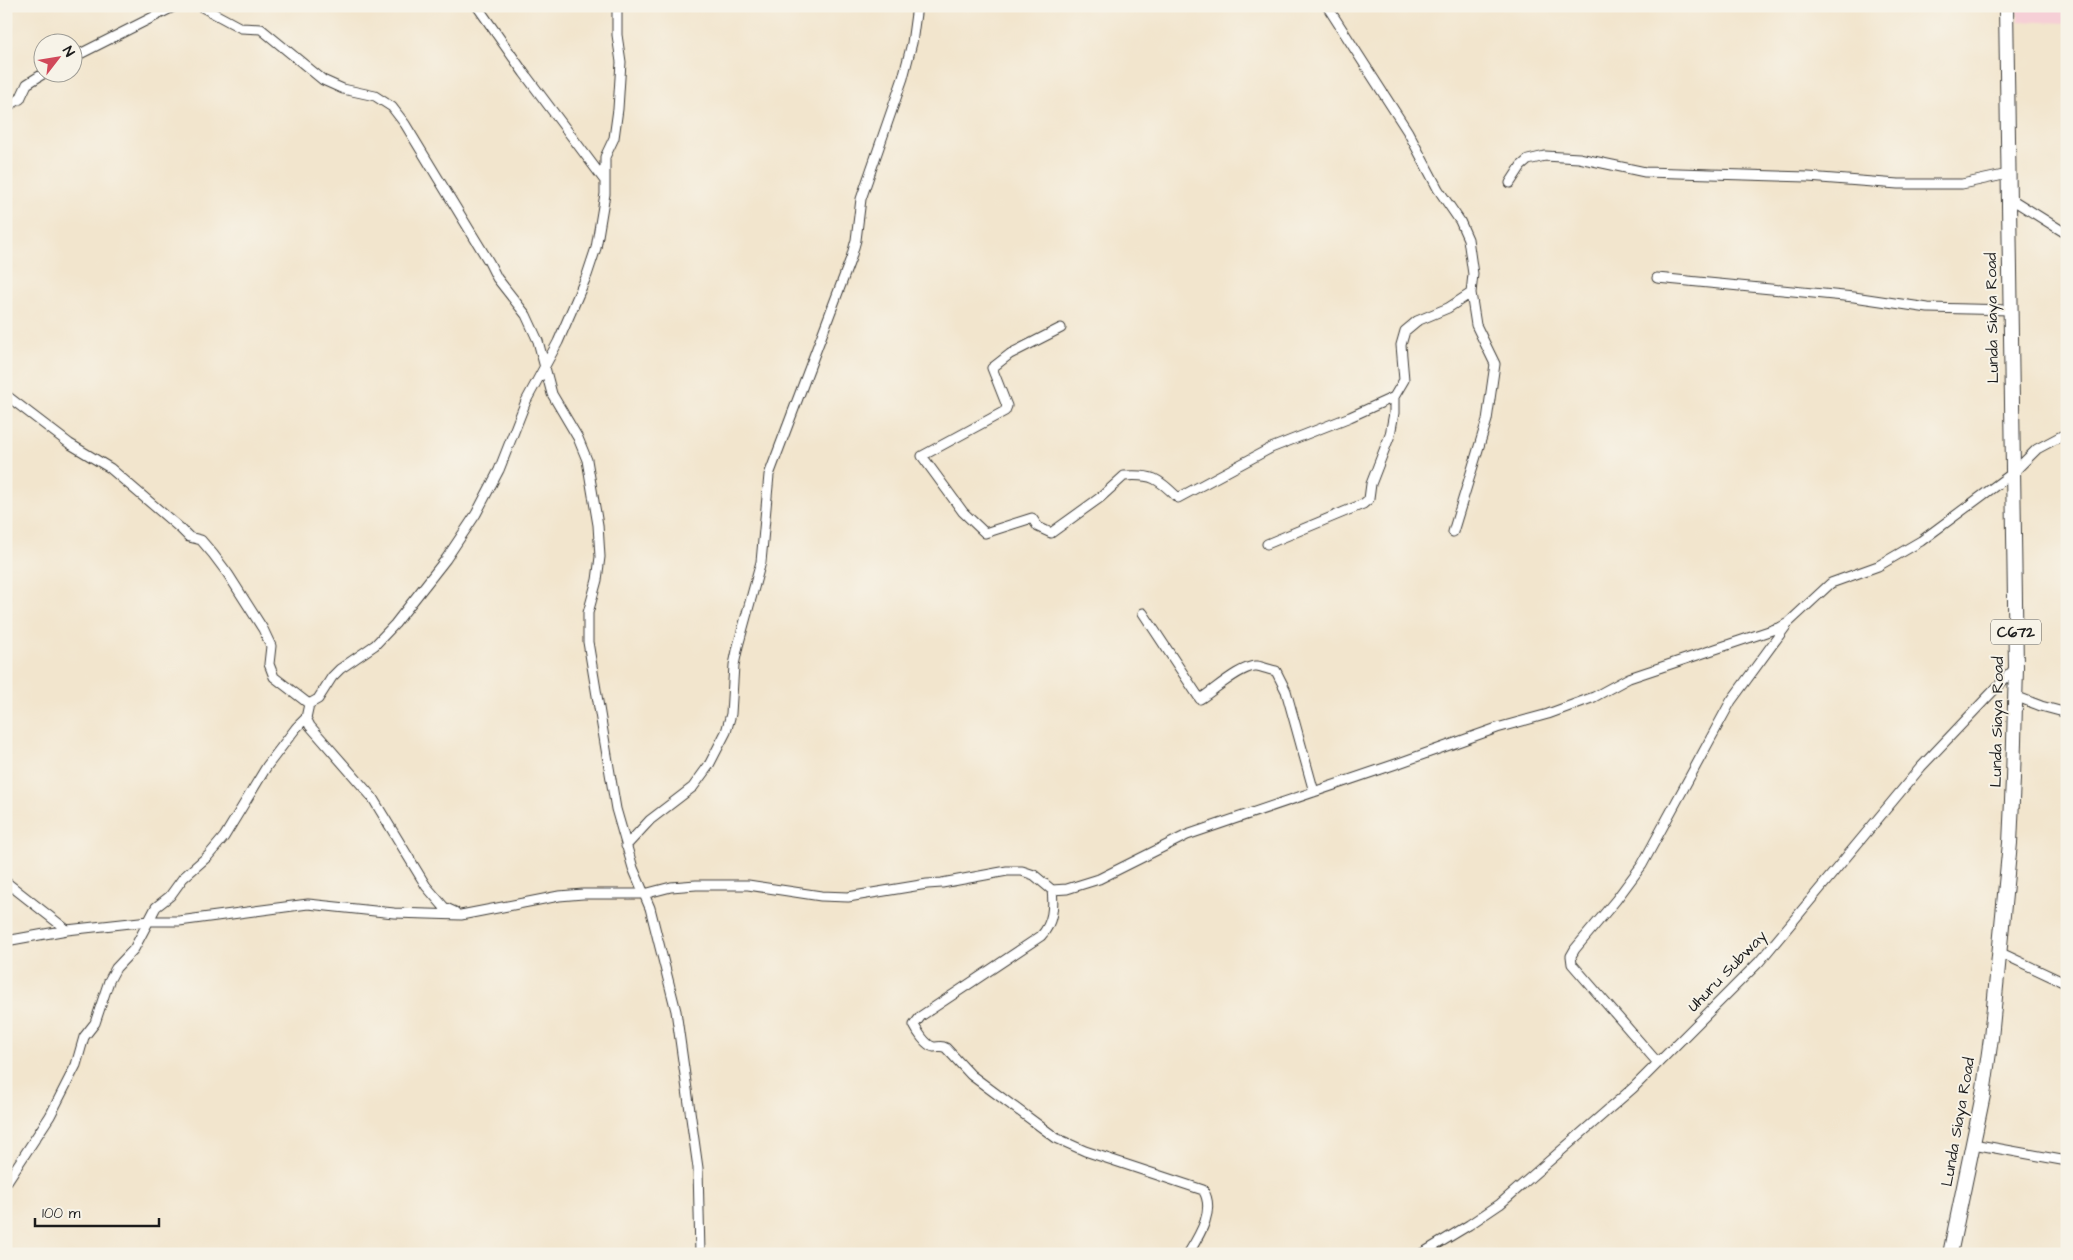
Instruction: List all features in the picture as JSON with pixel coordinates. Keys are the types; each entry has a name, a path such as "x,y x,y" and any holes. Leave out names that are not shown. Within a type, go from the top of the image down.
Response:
{"main road":[{"name":"Lunda Siaya Road","path":"1950,1254 1973,1144 1991,1038 2010,843 2016,667 2006,6"}],"street":[{"path":"82,53 175,6"},
{"path":"200,6 241,28 261,29 323,80 343,89 375,96 392,107 405,124 497,278 526,315 538,341 552,394 578,438 587,460 592,481 600,557 597,580 588,613 587,635 616,809 626,846 653,920 676,1010 698,1168 700,1254"},
{"path":"477,6 524,73 605,181"},
{"path":"6,1183 31,1148 58,1101 79,1058 84,1037 96,1023 109,981 116,968 134,949 158,903 170,896 183,878 208,856 224,837 267,766 306,718 309,704 318,699 332,677 340,669 376,645 446,559 471,521 495,477 526,401 563,329 594,256 605,194 606,157 614,138 618,109 621,62 617,35 617,6"},
{"path":"626,846 650,820 693,787 709,765 729,723 734,665 762,555 769,474 851,258 856,240 861,199 904,78 912,43 917,6"},
{"path":"1327,6 1408,132 1438,189 1460,221 1468,239 1473,274 1472,293 1476,325 1495,364 1487,420 1453,532"},
{"path":"6,107 20,99 27,84 32,81"},
{"path":"1510,182 1521,166 1528,160 1545,156 1579,158 1646,172 1808,177 1898,184 1962,184 2008,174"},
{"path":"2008,197 2067,234"},
{"path":"1657,278 1854,297 1928,308 2010,310"},
{"path":"1267,544 1367,501 1375,473 1388,442 1394,413 1394,397 1404,380 1402,335 1407,328 1417,321 1448,308 1472,293"},
{"path":"1061,328 1010,354 992,368 1008,406 1005,411 922,456 963,512 985,533 1032,518 1038,527 1051,532 1101,497 1124,476 1146,475 1165,485 1178,498 1271,448 1350,417 1394,397"},
{"path":"6,396 70,444 110,468 182,528 189,537 201,540 228,574 263,629 270,646 269,664 274,677 309,704"},
{"path":"1658,1063 1572,964 1571,956 1642,865 1731,701 1788,623 1831,583 1878,566 1921,541 2014,472 2037,449 2067,433"},
{"path":"1143,612 1200,699 1222,685 1232,674 1256,665 1276,671 1286,691 1314,792"},
{"path":"1052,890 1067,889 1099,878 1187,835 1497,728 1548,714 1594,697 1629,678 1744,638 1776,630 1788,623"},
{"name":"Uhuru Subway","path":"1421,1254 1469,1226 1500,1204 1633,1088 1759,962 1921,767 2016,667"},
{"path":"2015,696 2067,713"},
{"path":"306,718 314,731 337,755 372,798 426,886 444,907 461,915"},
{"path":"6,940 67,930 149,921 179,921 308,904 394,913 461,915 520,902 575,895 644,894 671,887 718,884 748,885 821,896 859,897 1007,871 1022,871 1034,875 1052,890 1054,904 1051,920 1046,931 921,1016 914,1025 932,1047 940,1046 946,1048 971,1075 1056,1138 1085,1151 1203,1190 1207,1198 1208,1210 1204,1224 1188,1254"},
{"path":"6,882 67,930"},
{"path":"1999,952 2067,984"},
{"path":"1973,1144 2067,1161"}],"shaded area":[{"path":"2018,6 2067,6 2067,23 2018,21"}]}
